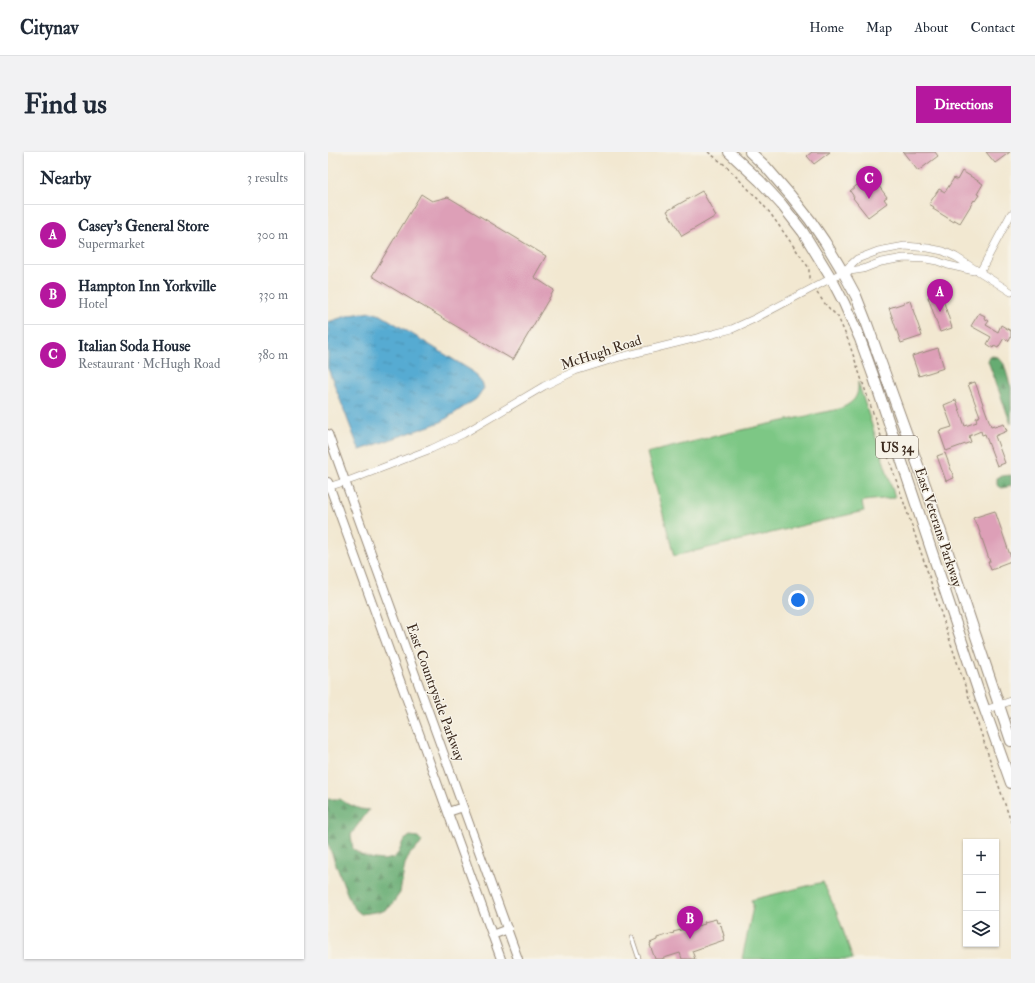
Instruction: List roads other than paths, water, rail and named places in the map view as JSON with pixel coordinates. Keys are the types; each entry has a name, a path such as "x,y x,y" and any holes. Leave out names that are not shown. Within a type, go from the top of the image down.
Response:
{"main road":[{"name":"East Veterans Parkway","path":"729,152 755,176 782,205 803,232 831,278 844,303 860,339 873,375 985,710 1011,783"},
{"name":"East Veterans Parkway","path":"750,152 766,167 801,208 825,242 856,296 868,324 928,493 1011,741"}],"street":[{"path":"980,272 1011,214"},
{"name":"McHugh Road","path":"329,486 345,482 432,449 456,437 544,386 575,371 620,357 732,329 843,272 857,259 878,251 905,246 943,251 956,257 1011,292"},
{"name":"McHugh Road","path":"843,272 863,269 881,262 904,258 937,261 980,272"},
{"name":"East Countryside Parkway","path":"328,434 518,959"},
{"path":"329,486 501,959"},
{"path":"985,710 1011,701"},
{"path":"448,812 463,806"},
{"path":"492,935 508,929"}],"lane":[{"path":"632,938 639,959"}],"water":[{"path":"371,312 381,315 472,371 482,383 484,388 476,399 441,422 360,450 328,368 328,322 350,315"}],"place":[{"name":"Italian Soda House","path":"869,199"},
{"name":"Casey's General Store","path":"940,312"},
{"name":"Hampton Inn Yorkville","path":"690,939"}]}
